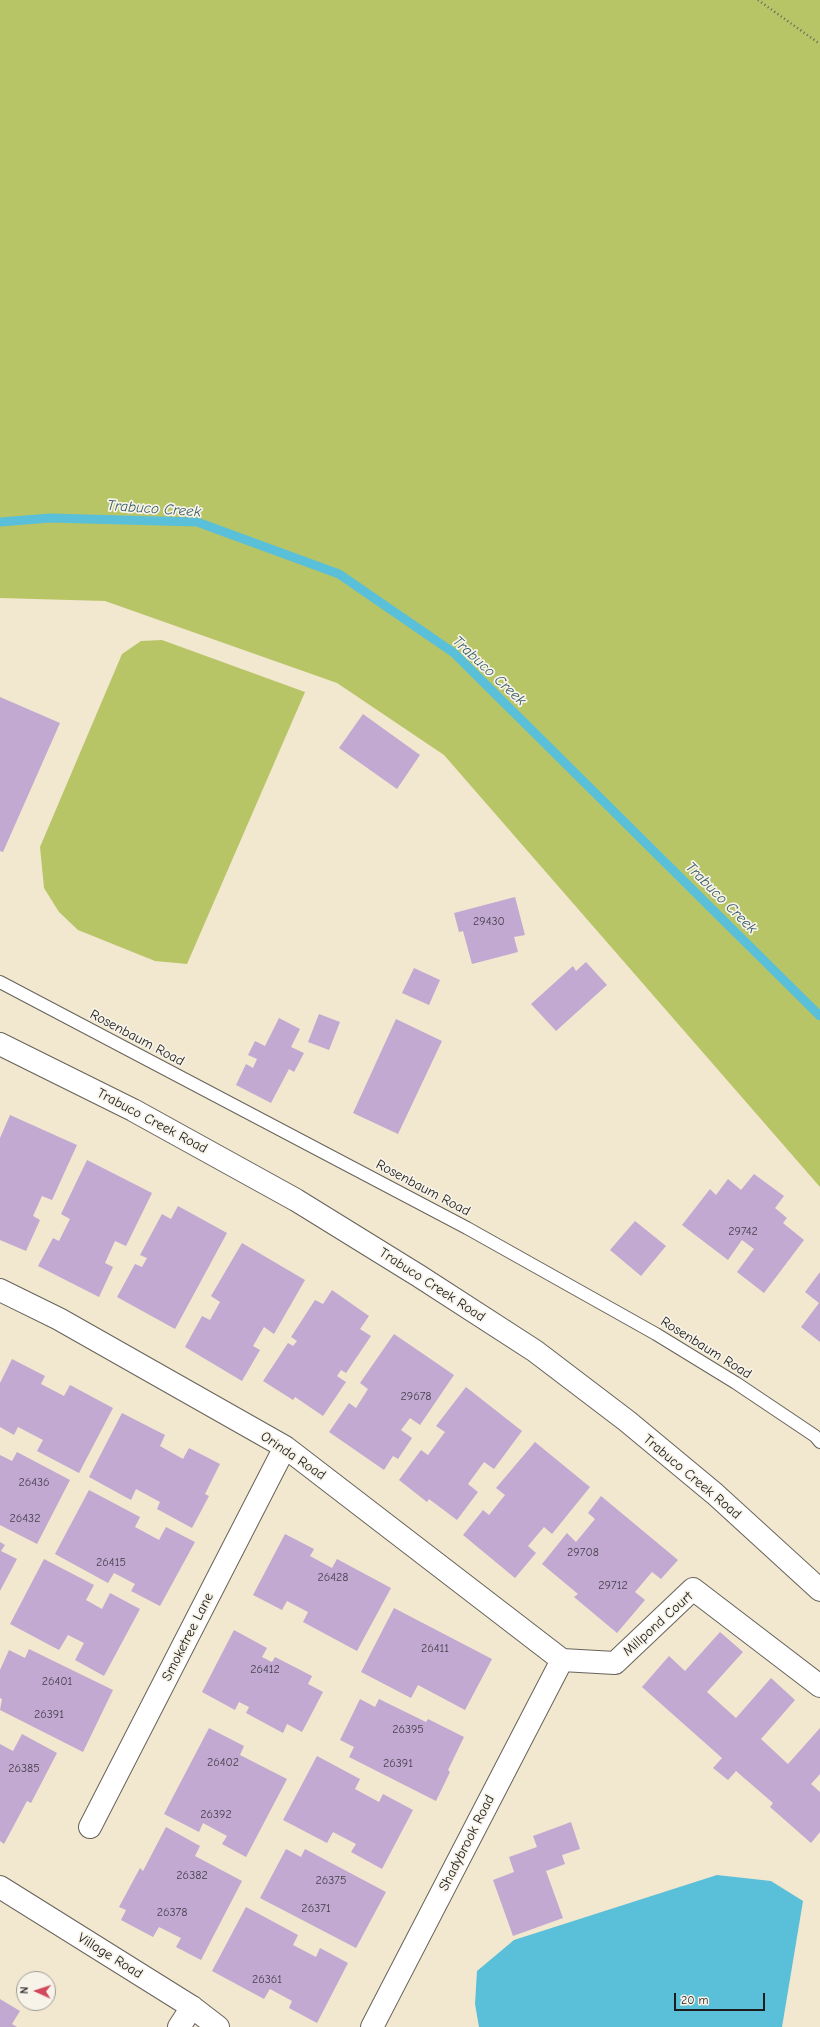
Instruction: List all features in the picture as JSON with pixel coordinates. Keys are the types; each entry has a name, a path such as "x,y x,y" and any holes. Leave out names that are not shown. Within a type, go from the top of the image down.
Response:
{"street":[{"name":"Trabuco Creek Road","path":"0,1044 133,1110 296,1200 419,1276 535,1351 627,1421 715,1494 820,1590"},
{"name":"Orinda Road","path":"0,1290 59,1319 286,1447 562,1660"},
{"name":"Smoketree Lane","path":"90,1827 286,1447"},
{"name":"Millpond Court","path":"562,1660 616,1663 693,1589 820,1686"},
{"name":"Shadybrook Road","path":"372,2027 562,1660"},
{"name":"Village Road","path":"0,1887 192,2007 218,2027"},
{"path":"179,2027 192,2007"}],"lane":[{"name":"Rosenbaum Road","path":"0,982 467,1228 650,1331 736,1383 815,1436 820,1442"}],"path":[{"path":"758,0 820,44"}],"green space":[{"path":"0,0 820,0 820,1187 444,755 337,683 105,601 0,598"},
{"path":"162,640 305,692 187,964 155,961 78,930 59,912 44,888 40,847 122,654 141,641"}],"water":[{"path":"717,1875 771,1881 803,1901 782,2027 479,2027 475,2004 477,1971 514,1940"}],"building":[{"path":"0,697 60,723 3,852 0,851"},
{"path":"363,714 420,755 397,789 339,748"},
{"path":"515,897 525,935 514,937 518,952 472,964 463,931 459,932 454,913"},
{"path":"586,962 607,985 556,1031 531,1004 573,966 576,971"},
{"path":"414,968 440,980 429,1005 402,993"},
{"path":"319,1014 340,1022 329,1050 308,1042"},
{"path":"279,1018 300,1029 291,1047 304,1053 294,1072 289,1069 271,1103 236,1085 246,1064 253,1068 257,1059 248,1055 255,1041 265,1046"},
{"path":"396,1019 442,1041 398,1134 353,1113"},
{"path":"10,1115 77,1145 52,1200 42,1196 33,1216 40,1220 26,1251 0,1240 0,1138"},
{"path":"87,1160 152,1193 126,1246 115,1241 105,1263 113,1267 99,1297 38,1266 53,1238 59,1241 70,1219 61,1214"},
{"path":"754,1174 784,1196 775,1208 787,1218 783,1223 804,1240 764,1293 737,1272 754,1249 742,1240 728,1260 682,1225 710,1189 716,1195 728,1179 741,1190"},
{"path":"178,1206 227,1233 175,1329 117,1297 135,1264 142,1267 147,1258 140,1255 162,1214 171,1219"},
{"path":"635,1221 666,1246 641,1276 610,1250"},
{"path":"242,1243 305,1280 274,1334 264,1327 253,1346 260,1350 242,1381 185,1347 202,1316 210,1320 220,1302 211,1296"},
{"path":"820,1272 820,1342 801,1327 819,1303 805,1292"},
{"path":"332,1290 369,1316 360,1329 371,1336 346,1373 341,1370 337,1376 346,1382 323,1416 295,1397 293,1400 263,1381 288,1343 293,1346 297,1341 291,1337 315,1300 323,1304"},
{"path":"394,1334 454,1375 420,1425 410,1418 401,1430 412,1438 398,1459 393,1456 384,1470 329,1432 349,1403 356,1408 368,1389 360,1383"},
{"path":"12,1359 45,1376 41,1384 64,1396 70,1385 113,1408 79,1473 37,1451 43,1440 18,1427 14,1435 0,1427 0,1383"},
{"path":"466,1387 522,1431 494,1469 484,1462 468,1484 478,1492 457,1520 429,1499 427,1502 399,1480 421,1450 428,1455 445,1432 436,1426"},
{"path":"122,1413 165,1435 160,1446 183,1459 189,1448 220,1464 205,1494 209,1496 192,1528 157,1509 160,1502 136,1489 131,1500 89,1477"},
{"path":"535,1442 590,1487 552,1534 544,1527 528,1546 536,1553 515,1578 463,1535 483,1510 489,1515 505,1495 496,1488"},
{"path":"17,1452 70,1480 37,1544 0,1525 0,1455 12,1461"},
{"path":"89,1490 140,1517 135,1527 159,1540 166,1527 195,1542 160,1606 131,1591 135,1584 114,1573 108,1583 55,1554"},
{"path":"601,1496 678,1560 661,1579 652,1572 635,1592 645,1600 617,1633 574,1597 578,1594 542,1564 567,1533 576,1542 595,1519 588,1513"},
{"path":"285,1534 314,1549 310,1556 332,1568 337,1559 391,1588 357,1651 303,1622 308,1612 287,1601 282,1610 253,1595"},
{"path":"0,1542 5,1545 1,1551 17,1559 0,1591"},
{"path":"44,1559 94,1585 86,1600 102,1609 110,1593 140,1609 104,1676 75,1660 84,1643 68,1635 59,1650 10,1624"},
{"path":"394,1608 492,1659 465,1710 418,1685 411,1698 361,1672"},
{"path":"234,1630 267,1648 262,1657 272,1662 275,1657 312,1676 308,1684 323,1692 302,1732 287,1724 283,1733 246,1713 249,1707 239,1702 235,1710 202,1692"},
{"path":"720,1632 743,1652 707,1692 736,1718 771,1678 795,1700 761,1739 788,1764 820,1728 820,1774 811,1784 820,1792 820,1832 811,1843 770,1807 773,1803 736,1771 728,1780 713,1768 722,1758 642,1687 669,1656 685,1671"},
{"path":"29,1649 113,1690 83,1752 0,1710 2,1699 0,1698 0,1670 9,1650 25,1658"},
{"path":"360,1699 375,1707 379,1699 426,1722 428,1719 464,1737 448,1770 450,1772 436,1801 349,1757 354,1747 340,1740"},
{"path":"209,1728 244,1746 240,1755 287,1779 246,1857 222,1844 227,1836 203,1823 199,1832 164,1814"},
{"path":"22,1734 57,1753 31,1803 27,1801 4,1844 0,1841 0,1744 13,1751"},
{"path":"317,1756 360,1779 355,1789 379,1802 383,1794 413,1810 382,1869 351,1852 356,1844 333,1832 327,1843 283,1820"},
{"path":"571,1822 580,1849 562,1855 565,1864 546,1871 563,1918 513,1936 493,1880 514,1872 509,1857 537,1847 533,1836"},
{"path":"166,1827 200,1846 195,1856 242,1881 201,1960 176,1947 181,1938 159,1927 153,1937 121,1920 126,1910 119,1907 140,1868 143,1871"},
{"path":"286,1849 301,1857 305,1849 386,1892 356,1948 260,1898"},
{"path":"246,1907 298,1935 293,1945 316,1957 320,1948 348,1963 317,2023 289,2008 292,2001 270,1989 264,1999 212,1971"},
{"path":"0,1999 16,2009 16,2011 20,2011 12,2024 17,2027 0,2027"}],"waterway":[{"name":"Trabuco Creek","path":"0,522 50,518 197,522 339,574 454,653 820,1016"}]}
